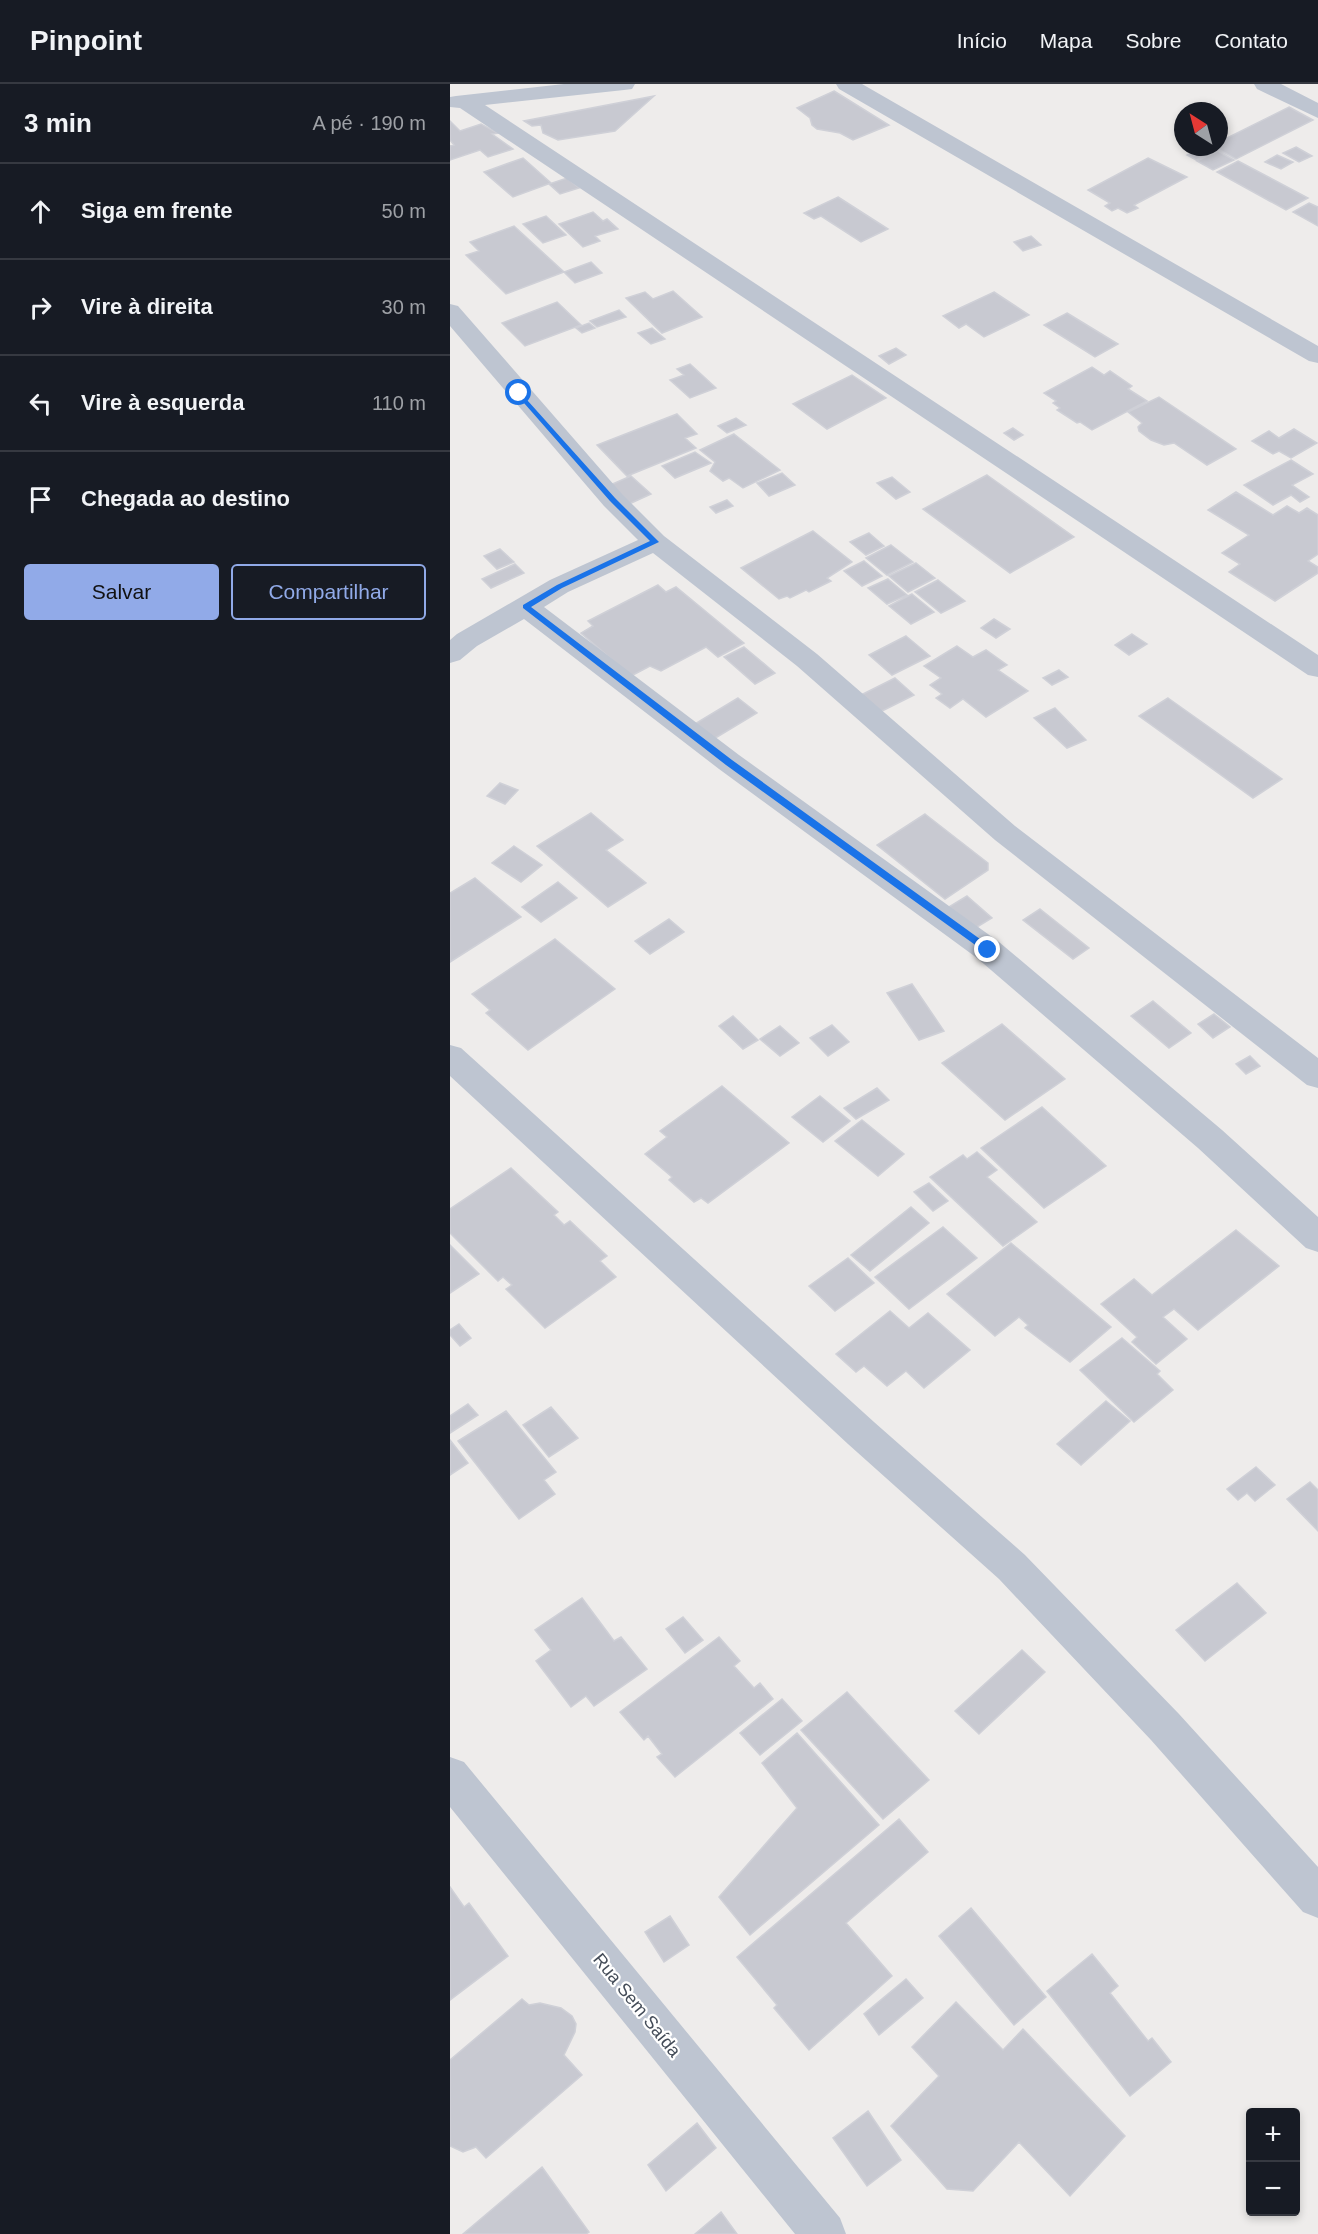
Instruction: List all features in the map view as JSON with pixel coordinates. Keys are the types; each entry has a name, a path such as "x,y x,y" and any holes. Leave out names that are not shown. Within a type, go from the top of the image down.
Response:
{"street":[{"path":"457,102 624,84"},
{"path":"846,84 1318,356"},
{"path":"1264,84 1318,112"},
{"path":"457,102 1318,668"},
{"path":"450,311 612,500 655,542 807,660 1005,833 1318,1076"},
{"path":"450,654 467,640 560,586 655,542"},
{"path":"526,607 729,762 988,950 1210,1139 1318,1238"},
{"path":"450,1057 1012,1568 1165,1727 1318,1898"},
{"name":"Rua Sem Saída","path":"450,1776 824,2234"}],"building":[{"path":"834,91 889,125 853,140 840,133 817,129 812,125 810,118 797,108"},
{"path":"654,96 615,131 558,140 543,133 541,125 532,126 524,121"},
{"path":"1289,107 1313,120 1236,159 1228,155 1228,138"},
{"path":"450,121 460,131 481,124 498,133 492,134 513,149 488,157 480,150 450,160 450,146 454,145 450,140"},
{"path":"1296,147 1312,156 1299,162 1283,153"},
{"path":"1277,155 1293,162 1281,169 1265,162"},
{"path":"1189,156 1204,156 1196,160"},
{"path":"1208,156 1227,156 1234,160 1213,170 1197,161"},
{"path":"523,158 551,183 513,197 484,172"},
{"path":"1148,158 1187,177 1134,205 1138,208 1127,213 1118,208 1112,211 1105,206 1110,203 1088,190"},
{"path":"1238,161 1308,198 1286,210 1217,172"},
{"path":"567,178 579,188 560,194 549,184"},
{"path":"838,197 888,229 861,242 821,216 814,219 804,213"},
{"path":"1309,203 1318,207 1318,226 1293,212"},
{"path":"593,212 603,221 607,219 618,229 595,236 600,241 583,247 559,224"},
{"path":"546,216 566,235 543,243 523,224"},
{"path":"514,226 564,272 506,294 466,255 479,251 470,242"},
{"path":"1031,236 1041,245 1023,251 1014,242"},
{"path":"591,262 602,273 575,283 564,272"},
{"path":"673,291 702,317 662,333 626,298 645,292 653,299"},
{"path":"994,292 1029,315 984,337 966,324 959,328 943,316"},
{"path":"557,302 581,325 525,346 502,323"},
{"path":"619,310 626,317 597,327 590,321"},
{"path":"1067,313 1118,344 1095,357 1044,325"},
{"path":"589,323 595,328 582,333 576,328"},
{"path":"652,328 665,339 651,344 638,333"},
{"path":"896,348 906,355 889,364 879,356"},
{"path":"690,364 716,388 690,398 670,380 684,375 677,369"},
{"path":"1092,367 1104,375 1110,371 1132,386 1128,389 1147,401 1092,430 1080,422 1077,423 1057,410 1060,408 1053,403 1056,401 1044,393"},
{"path":"852,375 886,398 827,429 793,404"},
{"path":"1159,397 1236,449 1207,465 1174,443 1164,445 1151,440 1139,431 1138,427 1142,423 1128,412"},
{"path":"677,414 697,434 685,438 696,448 627,476 597,445"},
{"path":"736,418 746,425 727,433 718,426"},
{"path":"1013,428 1023,435 1014,440 1004,433"},
{"path":"1294,429 1317,443 1291,458 1279,451 1273,454 1252,441 1269,431 1279,438"},
{"path":"734,434 780,470 743,488 729,478 723,481 710,471 715,462 700,450"},
{"path":"695,452 711,463 675,478 662,466"},
{"path":"1291,460 1313,474 1292,485 1309,497 1300,502 1291,495 1273,505 1244,485"},
{"path":"782,473 795,485 769,496 757,483"},
{"path":"987,475 1074,537 1010,573 923,509"},
{"path":"631,476 651,494 629,504 608,486"},
{"path":"892,477 910,492 896,499 877,483"},
{"path":"1236,492 1273,515 1287,506 1299,513 1307,508 1318,515 1318,554 1308,561 1318,567 1318,573 1275,601 1229,572 1240,564 1222,553 1249,535 1208,510"},
{"path":"727,500 733,506 716,513 710,507"},
{"path":"813,531 852,562 827,578 831,581 809,592 806,590 790,598 787,596 779,599 741,568"},
{"path":"869,533 884,546 866,555 850,542"},
{"path":"891,545 913,562 887,575 866,558"},
{"path":"500,549 514,562 497,569 484,556"},
{"path":"864,561 882,576 862,586 844,571"},
{"path":"916,563 935,578 908,592 889,576"},
{"path":"515,564 524,573 491,588 482,579"},
{"path":"888,579 907,595 887,604 868,588"},
{"path":"938,580 965,601 941,613 915,592"},
{"path":"658,585 666,592 676,587 744,643 718,657 706,647 661,671 650,666 631,676 581,633 593,626 588,621"},
{"path":"912,594 934,612 911,624 889,606"},
{"path":"994,619 1010,629 996,638 981,628"},
{"path":"1132,634 1147,644 1129,655 1115,645"},
{"path":"906,636 930,656 892,675 869,655"},
{"path":"957,646 973,657 986,650 1007,665 998,670 1028,691 986,717 963,699 950,708 936,698 942,694 930,685 941,678 924,666"},
{"path":"744,647 775,673 755,684 724,657"},
{"path":"1059,670 1068,677 1052,685 1043,678"},
{"path":"895,678 914,695 880,712 861,695"},
{"path":"738,698 757,713 712,740 693,725"},
{"path":"1168,698 1282,779 1253,798 1139,716"},
{"path":"1055,708 1086,740 1067,748 1034,718"},
{"path":"500,783 518,790 505,804 487,796"},
{"path":"591,813 623,840 606,850 646,883 608,907 537,846"},
{"path":"925,814 988,863 988,870 945,899 877,845"},
{"path":"514,846 542,865 521,882 492,863"},
{"path":"475,878 521,917 450,962 450,893"},
{"path":"558,882 577,898 541,922 522,907"},
{"path":"967,896 992,918 972,930 947,908"},
{"path":"1040,909 1089,948 1073,959 1023,920"},
{"path":"669,919 684,932 650,954 635,941"},
{"path":"555,939 615,989 528,1050 486,1013 490,1010 472,994"},
{"path":"912,984 944,1031 919,1040 887,993"},
{"path":"1153,1001 1191,1033 1169,1048 1131,1016"},
{"path":"1214,1014 1230,1027 1213,1038 1198,1024"},
{"path":"733,1016 758,1040 743,1049 719,1026"},
{"path":"1002,1024 1065,1079 1005,1120 942,1063"},
{"path":"832,1025 849,1042 828,1056 810,1038"},
{"path":"780,1026 799,1043 780,1056 760,1039"},
{"path":"1250,1056 1260,1066 1246,1074 1236,1064"},
{"path":"722,1086 789,1143 708,1203 701,1198 694,1202 669,1180 672,1177 645,1154 667,1137 660,1131"},
{"path":"877,1088 889,1100 856,1119 844,1108"},
{"path":"820,1096 850,1121 823,1142 792,1117"},
{"path":"1042,1107 1106,1166 1044,1208 981,1148"},
{"path":"862,1120 904,1154 878,1176 835,1141"},
{"path":"977,1152 997,1170 987,1177 1037,1222 1003,1246 930,1177 963,1155 967,1159"},
{"path":"511,1168 558,1212 554,1215 564,1225 570,1221 607,1256 600,1261 616,1277 545,1328 506,1289 512,1285 503,1277 498,1281 450,1233 450,1209"},
{"path":"929,1183 948,1201 933,1211 914,1192"},
{"path":"911,1207 929,1223 870,1271 851,1255"},
{"path":"943,1227 977,1258 909,1309 875,1277"},
{"path":"1236,1230 1279,1266 1198,1330 1174,1309 1163,1317 1187,1339 1156,1364 1132,1342 1137,1337 1101,1304 1134,1279 1152,1295"},
{"path":"1011,1243 1111,1327 1070,1362 1025,1328 1028,1325 1019,1317 995,1336 947,1294"},
{"path":"450,1245 479,1274 450,1293"},
{"path":"848,1258 874,1283 835,1311 809,1286"},
{"path":"890,1311 909,1328 928,1313 970,1350 924,1388 906,1371 887,1386 864,1366 856,1372 836,1354"},
{"path":"459,1324 471,1338 460,1346 450,1335 450,1330"},
{"path":"1122,1338 1160,1371 1157,1374 1173,1390 1134,1422 1080,1370"},
{"path":"1106,1401 1130,1421 1081,1465 1057,1444"},
{"path":"468,1404 478,1415 450,1433 450,1416"},
{"path":"551,1407 578,1438 549,1457 523,1425"},
{"path":"506,1411 556,1472 544,1480 555,1494 519,1519 458,1441"},
{"path":"450,1440 468,1463 450,1475"},
{"path":"1256,1467 1275,1485 1255,1501 1247,1493 1238,1500 1227,1489"},
{"path":"1310,1482 1318,1490 1318,1531 1287,1499"},
{"path":"1237,1583 1266,1613 1205,1661 1176,1630"},
{"path":"582,1598 614,1641 621,1637 647,1669 594,1706 586,1696 571,1707 536,1661 551,1650 535,1630"},
{"path":"683,1617 703,1640 685,1653 666,1629"},
{"path":"719,1637 740,1661 734,1666 754,1688 760,1683 773,1699 675,1777 657,1757 662,1754 648,1736 644,1740 620,1712"},
{"path":"1022,1650 1045,1672 979,1734 955,1711"},
{"path":"847,1692 929,1780 883,1819 801,1730"},
{"path":"782,1699 802,1721 760,1755 740,1733"},
{"path":"797,1733 879,1825 750,1935 719,1897 797,1808 762,1763"},
{"path":"899,1819 928,1852 846,1923 892,1976 809,2050 774,2008 777,2005 737,1957"},
{"path":"450,1887 464,1907 469,1903 508,1956 450,2000"},
{"path":"971,1908 1046,1997 1014,2025 939,1936"},
{"path":"670,1916 689,1945 664,1962 645,1932"},
{"path":"1092,1954 1118,1986 1110,1993 1148,2041 1152,2038 1171,2062 1130,2096 1047,1991"},
{"path":"906,1979 923,1998 879,2035 864,2014"},
{"path":"522,1999 529,2005 540,2003 561,2008 572,2016 576,2024 575,2032 564,2055 582,2075 486,2158 476,2147 463,2152 450,2146 450,2060"},
{"path":"956,2002 1003,2050 1023,2029 1125,2136 1070,2196 1019,2142 973,2191 947,2189 891,2126 939,2076 912,2047"},
{"path":"868,2111 901,2160 867,2186 833,2138"},
{"path":"697,2123 716,2148 666,2191 648,2165"},
{"path":"542,2167 589,2232 586,2234 463,2234"},
{"path":"721,2212 737,2234 695,2234"}],"route":[{"path":"519,393 612,500 655,542 560,586 526,607 729,762 988,950"}]}
